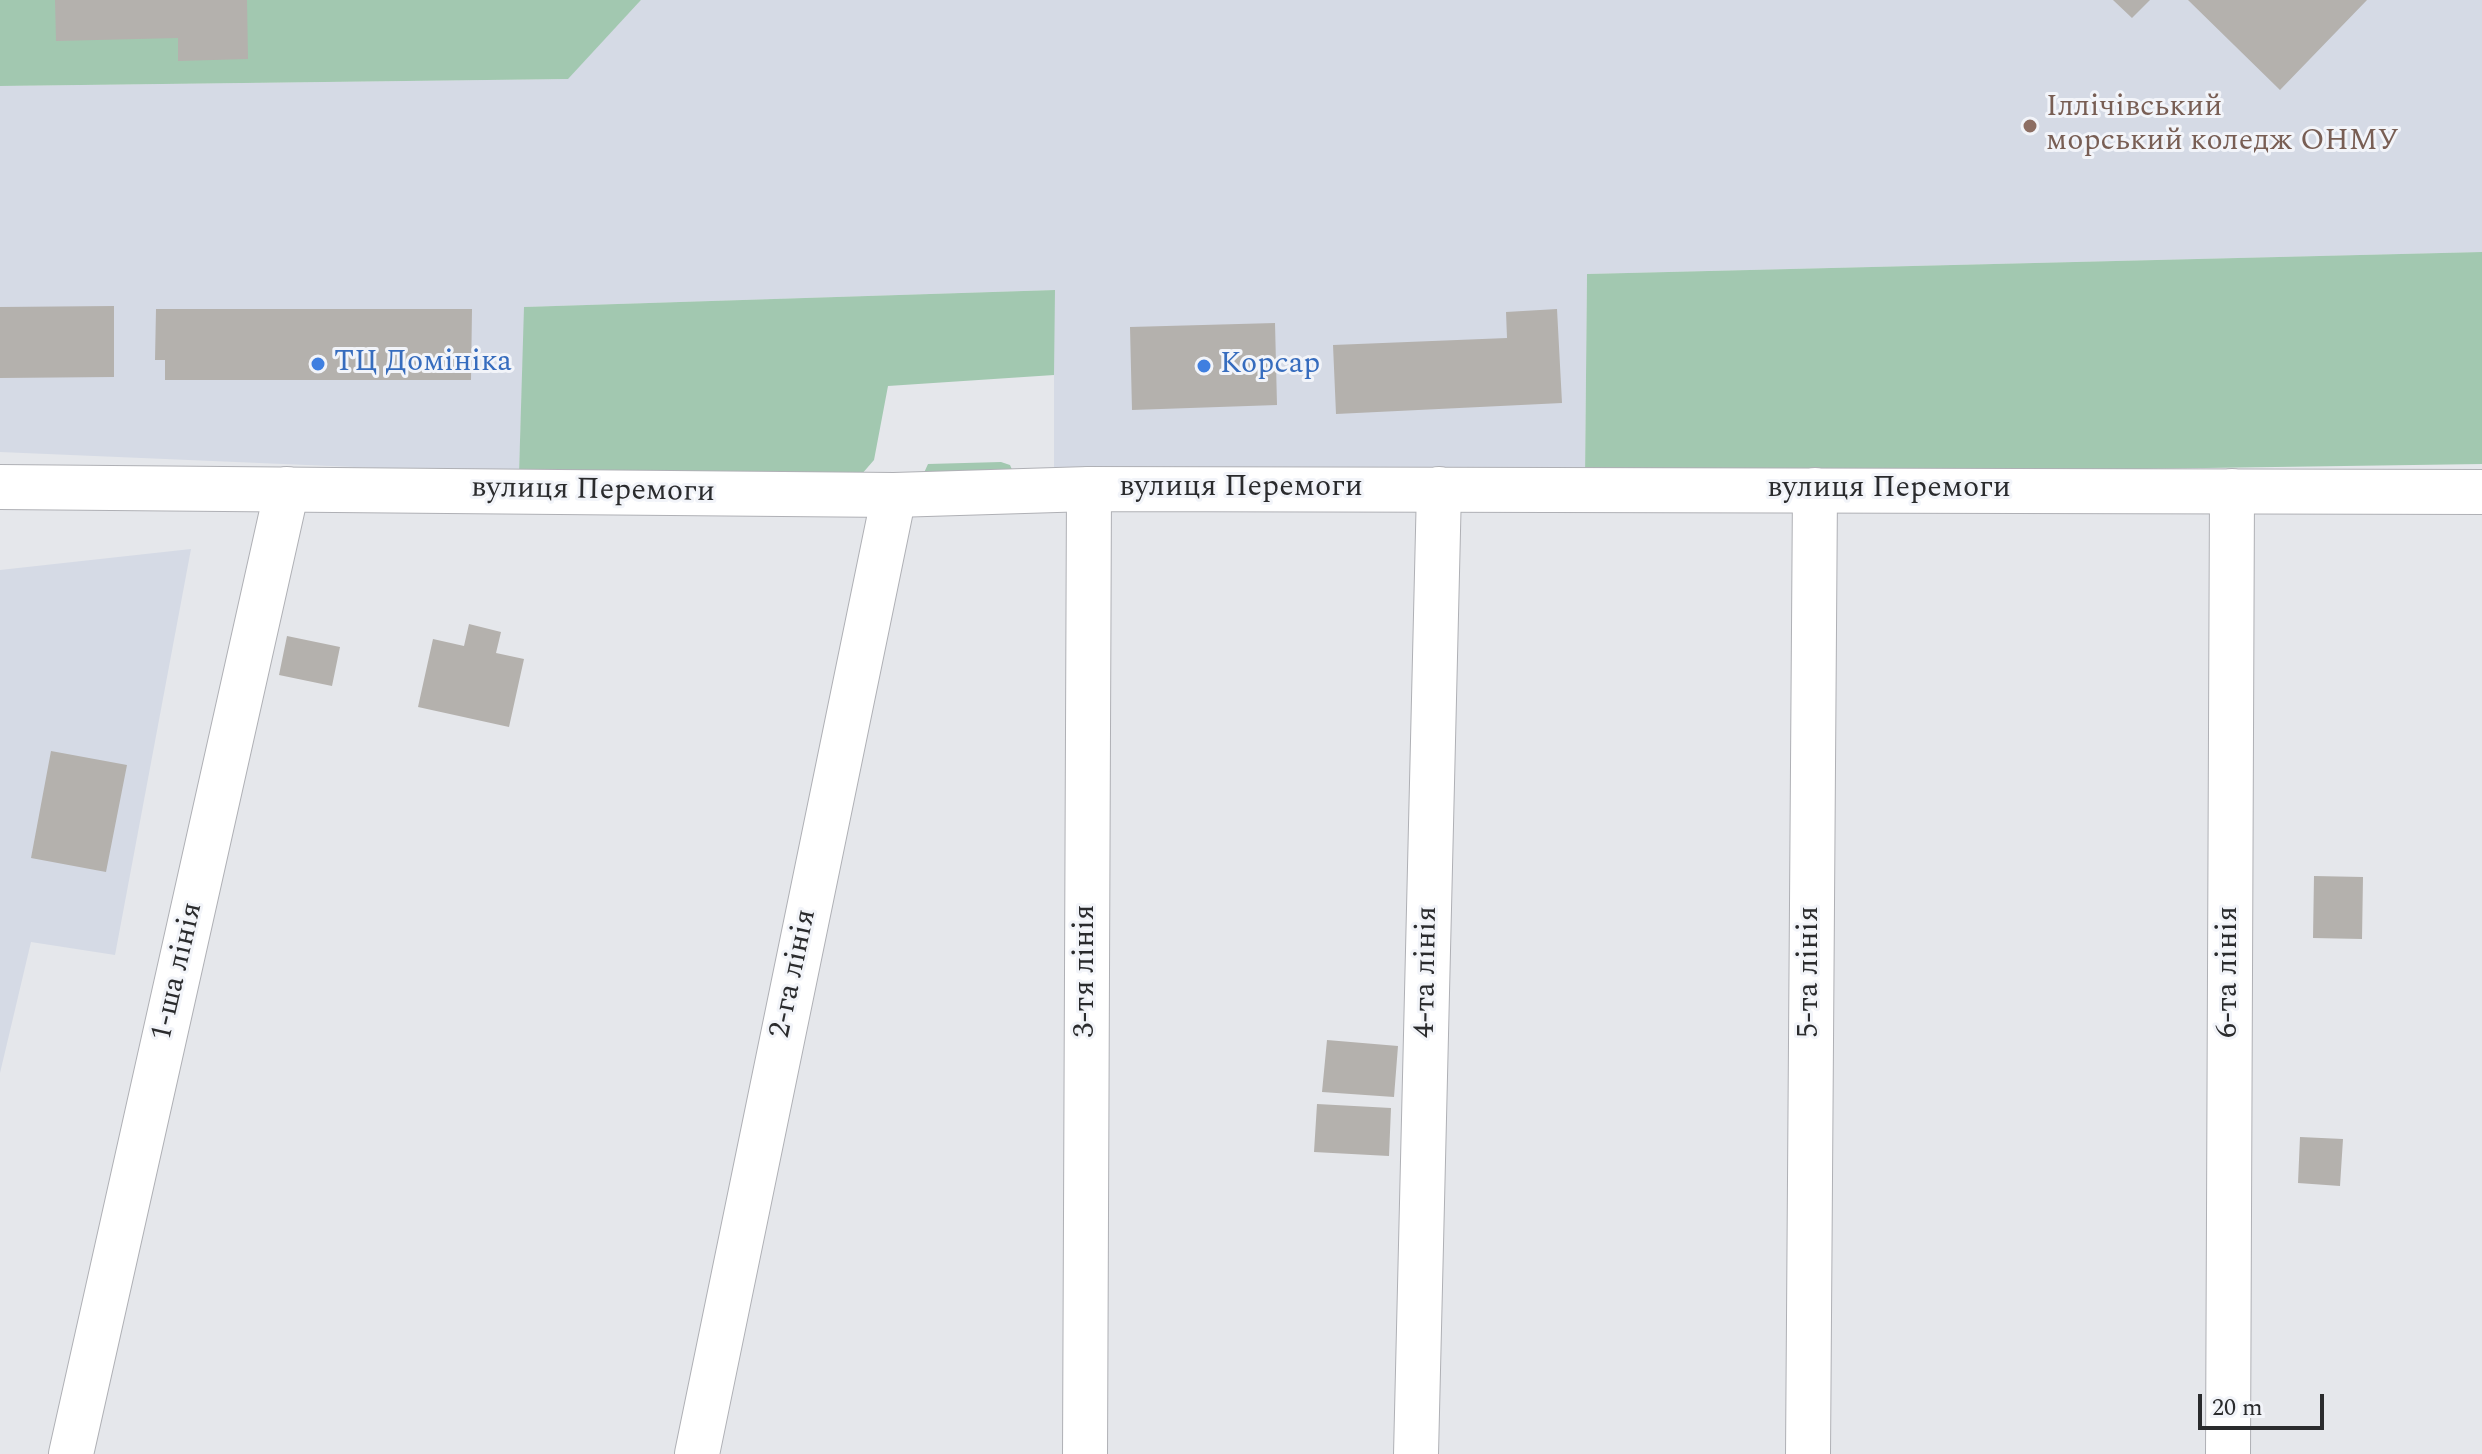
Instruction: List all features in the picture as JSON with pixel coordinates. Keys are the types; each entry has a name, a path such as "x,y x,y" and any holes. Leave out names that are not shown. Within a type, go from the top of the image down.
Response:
{"street":[{"name":"вулиця Перемоги","path":"0,487 894,495 1089,489 2482,492"},
{"name":"1-ша лінія","path":"71,1454 287,489"},
{"name":"3-тя лінія","path":"1085,1454 1089,489"},
{"name":"4-та лінія","path":"1416,1454 1439,489"},
{"name":"5-та лінія","path":"1808,1454 1815,490"},
{"name":"6-та лінія","path":"2228,1454 2232,491"},
{"name":"2-га лінія","path":"697,1454 894,495"}],"shaded area":[{"path":"641,0 2482,0 2482,252 1587,274 1585,477 1054,467 1054,290 525,307 519,474 0,452 0,86 567,79"},
{"path":"191,549 115,955 31,942 0,1073 0,570"}],"green space":[{"path":"0,0 641,0 568,79 0,86"},
{"path":"2482,252 2482,464 1585,477 1587,274"},
{"path":"1055,290 1054,375 888,386 874,460 861,475 519,474 524,307"},
{"path":"1001,462 1010,465 1013,472 923,475 928,464"}],"building":[{"path":"55,0 247,0 248,59 178,61 178,38 56,41"},
{"path":"2113,0 2150,0 2132,18"},
{"path":"2188,0 2367,0 2280,90"},
{"path":"114,306 114,377 0,378 0,307"},
{"path":"156,309 472,309 471,380 165,380 165,360 155,360"},
{"path":"1557,309 1562,403 1336,414 1333,345 1507,338 1506,312"},
{"name":"Корсар","path":"1275,323 1277,405 1132,410 1130,327"},
{"path":"469,624 501,632 496,653 524,659 509,727 418,707 433,639 464,646"},
{"path":"287,636 340,647 332,686 279,675"},
{"path":"51,751 127,765 106,872 31,858"},
{"path":"2314,876 2363,877 2362,939 2313,938"},
{"path":"1327,1040 1398,1046 1394,1097 1322,1092"},
{"path":"1317,1104 1391,1108 1389,1156 1314,1152"},
{"path":"2300,1137 2343,1139 2340,1186 2298,1183"}],"place":[{"name":"Іллічівський морський коледж ОНМУ","path":"2030,126"},
{"name":"ТЦ Домініка","path":"318,364"},
{"name":"Корсар","path":"1204,366"}]}
